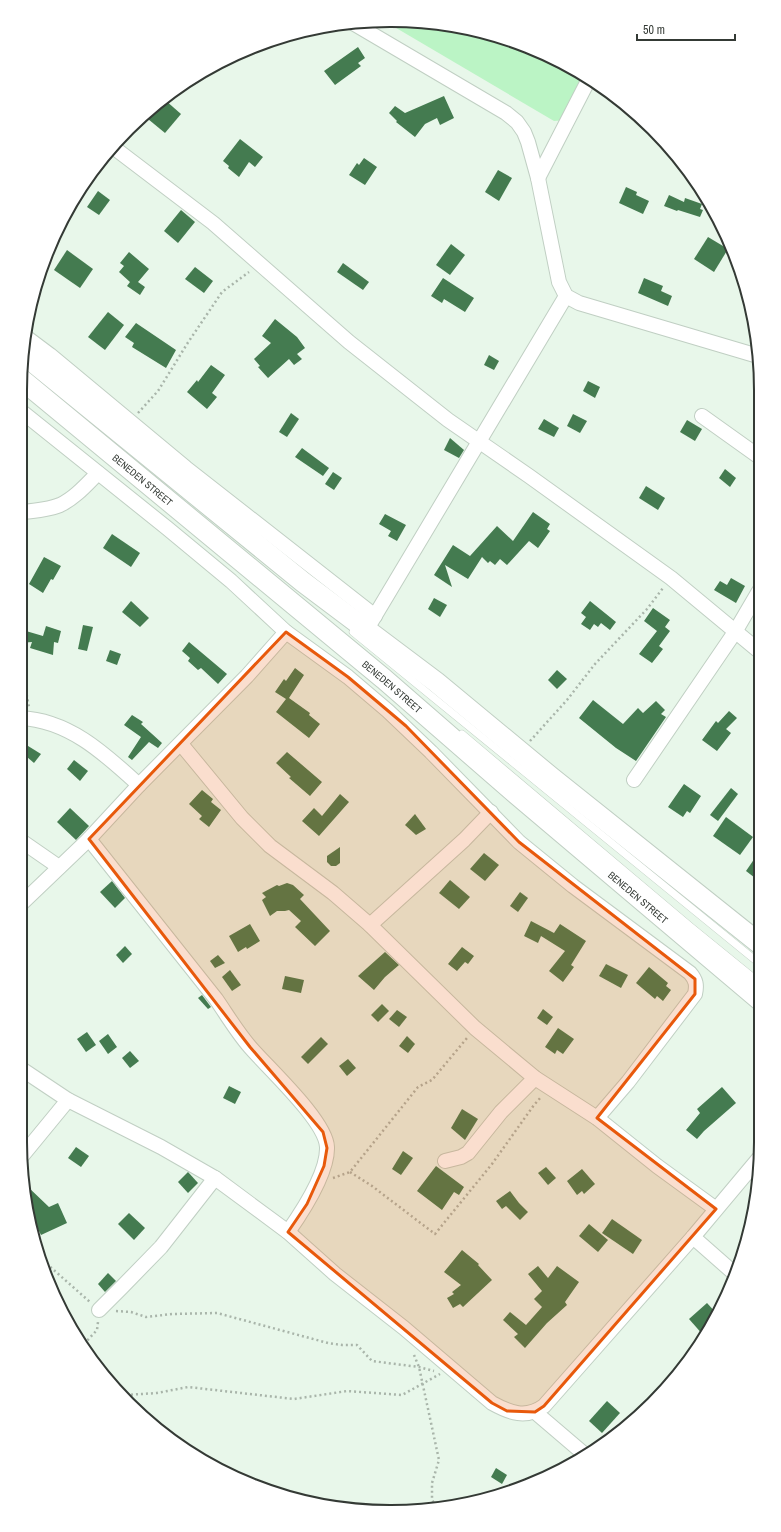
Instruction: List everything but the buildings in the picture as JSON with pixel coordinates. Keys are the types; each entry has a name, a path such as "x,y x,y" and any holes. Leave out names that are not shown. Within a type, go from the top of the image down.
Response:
{"main road":[{"path":"29,359 304,582 363,624 558,783 754,939"},
{"name":"BENEDEN STREET","path":"27,380 384,679 515,793 754,995"}],"street":[{"path":"362,28 506,113 517,122 524,132 528,142 538,178 559,282 566,296 579,303 752,354"},
{"path":"538,178 586,85"},
{"path":"118,150 213,223 349,342 448,420 671,578 754,647"},
{"path":"30,340 131,421 363,624 478,441 566,296"},
{"path":"27,416 232,581 286,632 348,677 406,726 519,842 573,886 690,973 695,979 697,987 695,994 628,1082 597,1118"},
{"path":"702,416 754,453"},
{"path":"27,511 43,510 61,505 75,495 98,473"},
{"path":"634,780 735,632 754,598"},
{"path":"27,898 89,839 139,785 247,676 286,632"},
{"path":"27,718 50,722 73,733 102,752 139,785"},
{"path":"180,744 242,818 270,846 333,893 370,926 475,1028 535,1078 597,1118 657,1166 716,1210"},
{"path":"370,926 464,840 491,812"},
{"path":"89,839 216,999 250,1047 304,1105 323,1132 327,1141 327,1153 317,1183 307,1204 288,1232"},
{"path":"27,845 59,867"},
{"path":"27,1073 68,1100 161,1147 215,1178 288,1232 335,1274 404,1328 444,1369 492,1403 507,1411 523,1413 535,1412 544,1406 693,1238 753,1165"},
{"path":"444,1160 461,1157 468,1152 501,1112 535,1078"},
{"path":"27,1150 68,1100"},
{"path":"98,1310 161,1247 215,1178"},
{"path":"693,1238 730,1270"},
{"path":"535,1412 581,1451"}],"lane":[{"path":"28,365 317,602"},
{"path":"27,380 116,448"},
{"path":"363,624 754,959"},
{"path":"455,728 685,922 754,978"}],"path":[{"path":"131,421 158,391 222,292 261,264"},
{"path":"521,752 567,700 595,664 647,609 671,578"},
{"path":"317,1183 350,1172 418,1087 432,1080 475,1028"},
{"path":"350,1172 372,1186 435,1234 492,1164 534,1105 549,1088"},
{"path":"49,1266 98,1310 131,1312 146,1317 172,1314 217,1313 328,1343 357,1345 372,1361 444,1369"},
{"path":"87,1341 97,1330 98,1310"},
{"path":"404,1328 419,1367 439,1460 432,1483 432,1500 434,1502"},
{"path":"129,1395 157,1393 188,1387 294,1399 346,1391 402,1396 444,1369"}],"highlighted area":[{"path":"286,632 348,677 406,726 519,842 695,979 695,994 597,1118 716,1209 544,1406 535,1412 507,1411 492,1403 288,1232 307,1204 324,1166 327,1148 323,1132 250,1047 89,839"}],"green space":[{"path":"395,27 438,30 485,39 507,46 551,64 585,84 567,120 554,121"}]}
